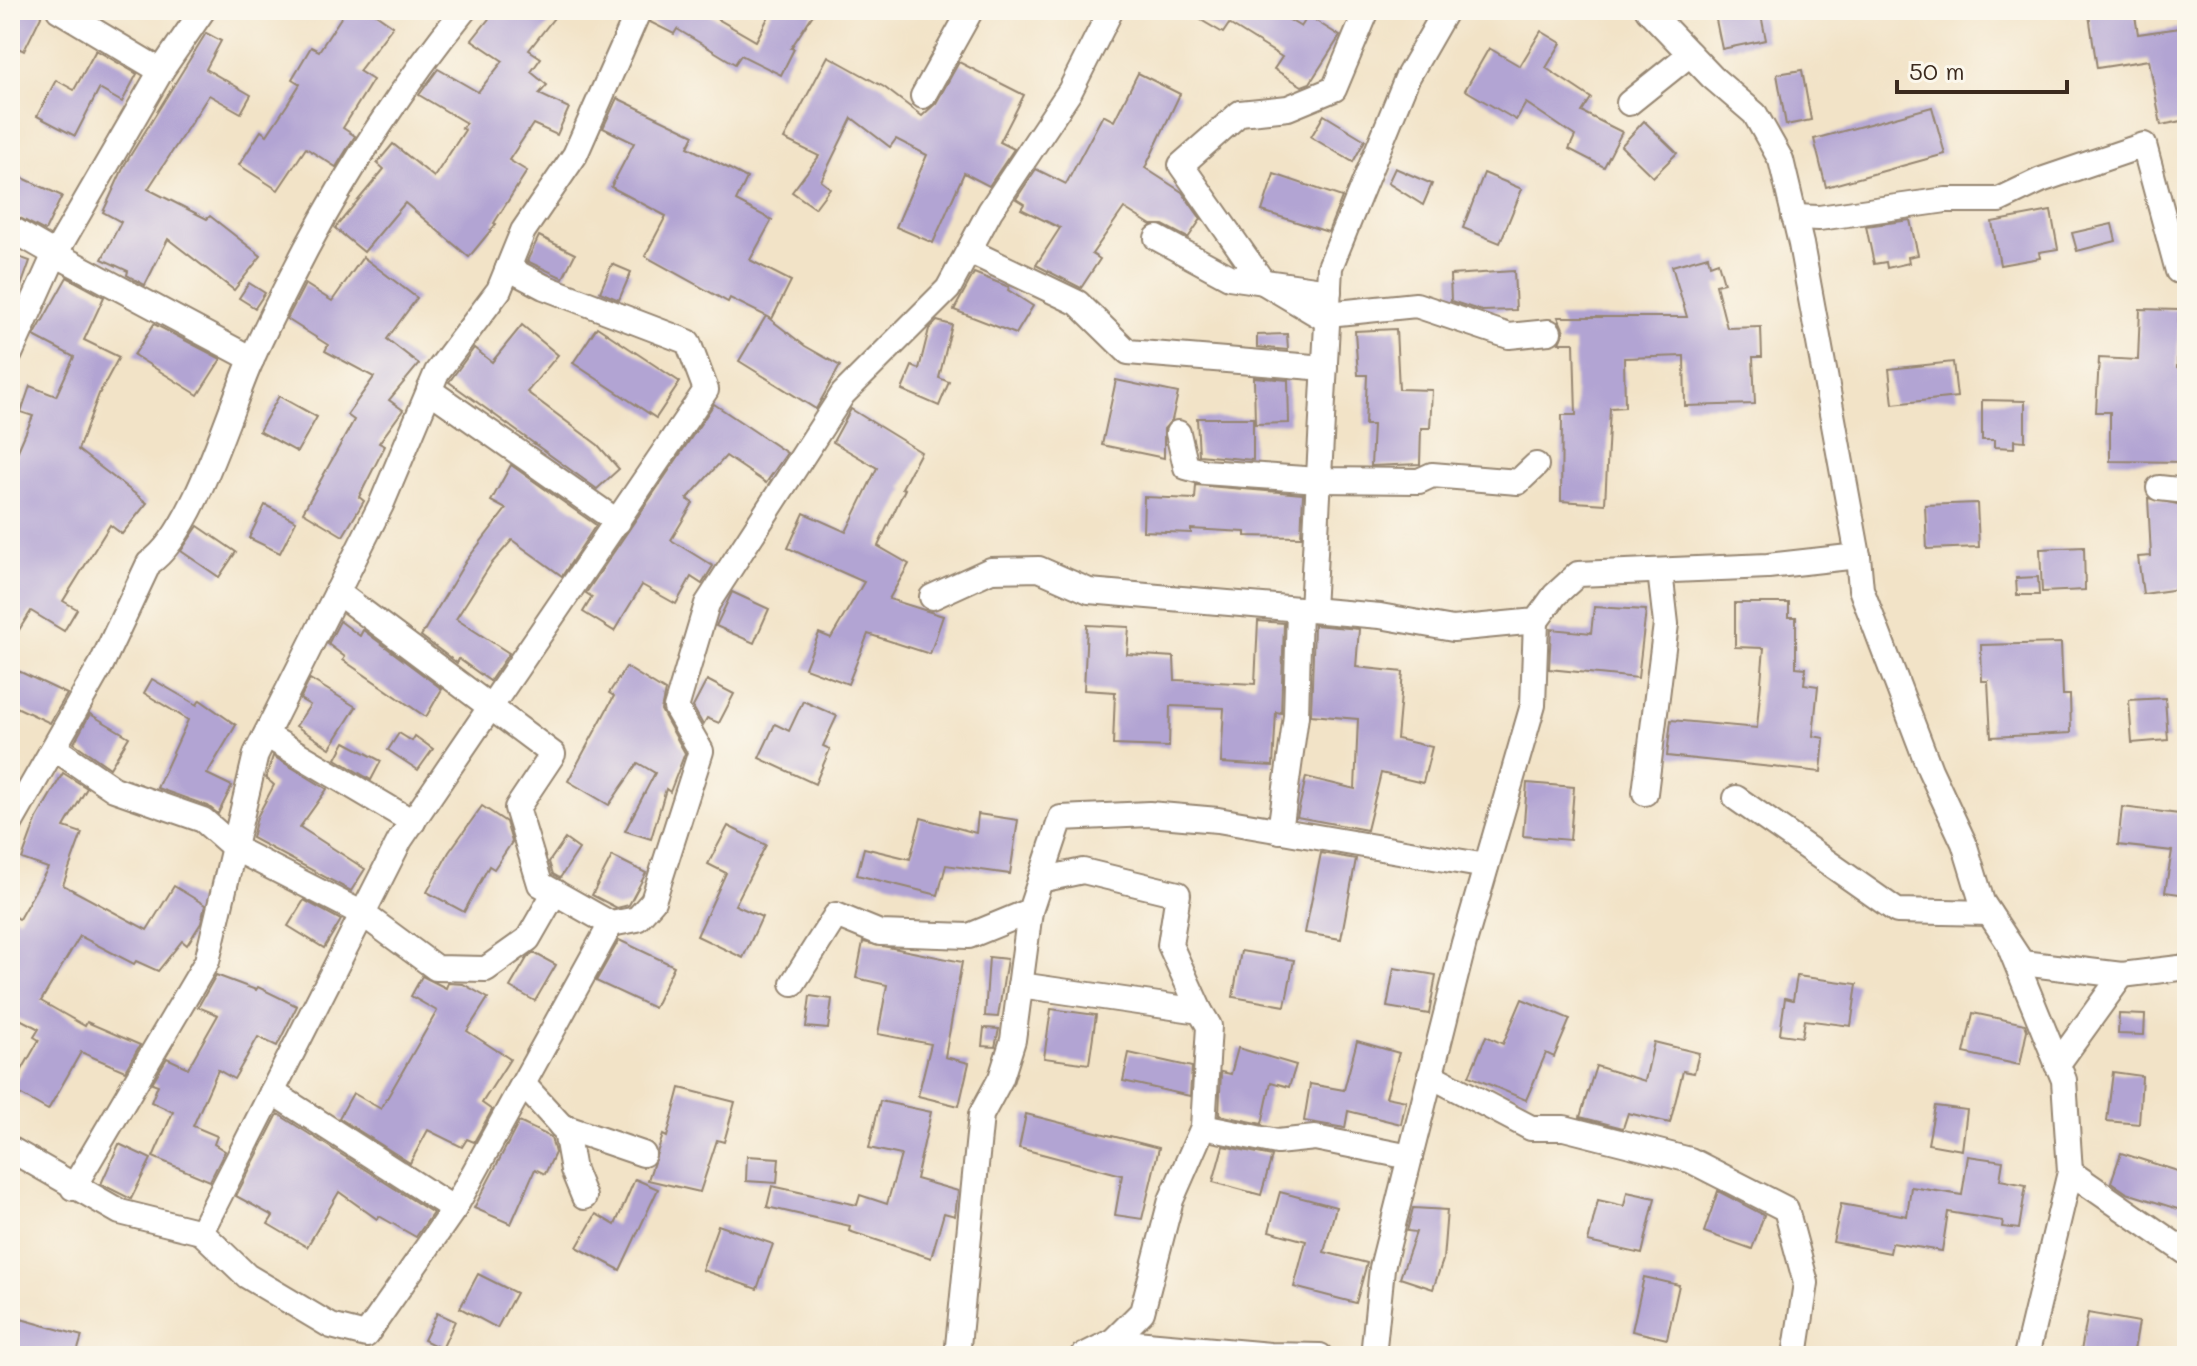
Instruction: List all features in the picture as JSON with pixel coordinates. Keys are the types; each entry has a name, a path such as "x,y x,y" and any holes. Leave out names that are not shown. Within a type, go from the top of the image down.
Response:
{"street":[{"path":"59,10 161,71"},
{"path":"10,354 55,254 161,71 203,10"},
{"path":"10,824 101,665 149,563 163,554 209,471 252,359 307,247 380,128 464,10"},
{"path":"73,1188 207,961 236,849 256,754 381,505 437,372 499,290 523,231 575,155 639,10"},
{"path":"923,96 971,10"},
{"path":"337,592 553,754 517,808 540,884 611,924 637,919 653,901 701,751 676,708 707,604 843,394 948,289 990,211 1070,91 1111,10"},
{"path":"1263,282 1181,165 1240,113 1288,108 1334,89 1367,10"},
{"path":"1280,831 1296,716 1319,480 1330,267 1407,78 1446,10"},
{"path":"1648,10 1755,114 1781,160 1858,556 1861,589 1930,770 1964,843 1982,902 2022,963 2122,975 2187,967"},
{"path":"1629,103 1690,54"},
{"path":"1794,217 1819,218 1946,200 1999,200 2041,180 2144,145 2178,271 2187,271"},
{"path":"10,228 252,359"},
{"path":"1157,238 1229,277 1263,282 1328,308 1416,305 1509,336 1549,332"},
{"path":"969,251 1078,303 1128,352 1325,368"},
{"path":"201,1232 413,822 706,390 688,342 544,287 508,268"},
{"path":"429,390 618,522"},
{"path":"1178,433 1186,467 1319,480 1419,481 1432,475 1518,482 1536,465"},
{"path":"2159,488 2187,491"},
{"path":"1373,1356 1382,1268 1486,866 1533,705 1536,621 1555,595 1578,574 1768,566 1858,556"},
{"path":"932,597 991,570 1039,569 1089,591 1380,616 1453,629 1536,621"},
{"path":"1645,793 1666,624 1660,571"},
{"path":"266,735 413,822"},
{"path":"54,748 114,789 203,820 236,849 363,914 436,968 486,969 528,939 555,892"},
{"path":"1736,798 1897,911 1989,913"},
{"path":"957,1356 981,1115 1001,1078 1013,1040 1030,911 1061,818 1149,814 1218,820 1486,866"},
{"path":"1040,880 1083,871 1178,894 1170,945 1209,1026 1203,1127 1171,1200 1142,1312 1113,1341 1083,1356"},
{"path":"793,983 836,915 880,933 969,936 1030,911"},
{"path":"10,1149 73,1188 120,1212 201,1232 247,1276 331,1326 366,1335 454,1209 611,924"},
{"path":"2006,938 2064,1080 2070,1172 2026,1356"},
{"path":"2057,1065 2122,975"},
{"path":"1020,985 1200,1011"},
{"path":"1430,1075 1531,1128 1564,1128 1690,1160 1786,1209 1806,1283 1795,1356"},
{"path":"523,1084 561,1126 584,1197"},
{"path":"272,1092 454,1209"},
{"path":"561,1126 643,1154"},
{"path":"1203,1127 1277,1142 1315,1138 1410,1157"},
{"path":"2070,1172 2187,1253"},
{"path":"1113,1341 1270,1355 1320,1356"}],"building":[{"path":"10,10 44,10 24,51 10,44"},
{"path":"346,10 370,10 393,26 359,71 373,80 343,128 355,136 336,167 306,148 278,190 239,165 261,131 267,135 300,84 292,79 311,47 319,51"},
{"path":"496,10 560,10 529,50 541,58 531,72 547,85 539,94 569,108 557,135 533,124 509,160 527,171 496,224 469,257 405,203 364,252 335,228 384,169 377,163 393,144 434,177 465,130 462,128 466,123 419,95 438,69 478,92 503,61 472,40"},
{"path":"654,10 702,10 756,41 772,10 816,10 791,48 794,49 781,75 741,55 735,64 677,29 674,34 650,22"},
{"path":"1184,10 1273,10 1301,27 1308,16 1340,36 1310,83 1302,86 1274,69 1282,57 1229,24 1223,33"},
{"path":"1714,10 1760,10 1766,40 1722,49"},
{"path":"2134,10 2138,34 2187,27 2187,120 2161,125 2149,60 2097,68 2089,15"},
{"path":"1541,31 1561,43 1546,68 1591,98 1582,112 1622,132 1604,167 1569,149 1575,136 1526,103 1516,120 1465,90 1489,48 1520,66"},
{"path":"206,33 221,41 206,69 251,95 241,113 209,95 148,189 207,219 210,216 261,256 234,290 168,239 145,285 127,275 128,271 102,259 121,222 103,212 125,164"},
{"path":"96,50 137,74 122,102 99,89 75,136 37,116 56,80 74,90"},
{"path":"828,56 884,87 922,116 936,103 959,62 1024,95 1000,142 1014,149 989,186 964,173 933,243 896,227 927,155 896,139 890,147 852,118 821,181 830,188 815,208 792,192 819,156 784,139"},
{"path":"1802,70 1811,120 1786,125 1777,74"},
{"path":"1138,73 1180,94 1145,168 1182,192 1201,219 1188,238 1163,225 1151,225 1124,208 1092,254 1100,259 1081,288 1036,265 1060,228 1021,209 1024,204 1016,199 1036,169 1066,184 1103,115 1114,121"},
{"path":"617,98 694,135 688,147 747,178 736,201 772,220 750,260 791,281 772,319 730,298 728,302 645,256 666,216 611,187 634,143 603,128"},
{"path":"1932,107 1945,154 1826,187 1814,139"},
{"path":"1324,115 1365,140 1353,162 1311,137"},
{"path":"1644,121 1677,153 1653,177 1621,146"},
{"path":"1395,168 1432,184 1423,205 1388,183"},
{"path":"10,172 62,196 45,231 10,213"},
{"path":"1484,173 1522,189 1500,243 1463,228"},
{"path":"1274,174 1342,197 1328,232 1262,211"},
{"path":"2051,211 2058,249 2039,252 2040,258 2000,265 1992,222"},
{"path":"1910,220 1918,255 1908,257 1909,263 1887,268 1886,262 1874,264 1866,226"},
{"path":"2112,224 2116,241 2077,251 2072,233"},
{"path":"539,236 575,254 563,278 527,261"},
{"path":"10,254 30,261 10,317"},
{"path":"1708,256 1710,265 1718,262 1724,283 1716,285 1727,328 1761,327 1762,357 1753,357 1755,404 1685,406 1684,356 1624,358 1625,407 1610,408 1605,504 1561,501 1562,415 1576,415 1574,343 1559,343 1564,331 1558,317 1687,317 1672,266"},
{"path":"363,257 417,298 387,339 419,364 389,400 403,410 379,443 385,446 359,497 364,501 343,536 303,512 354,420 347,415 374,377 325,351 328,345 287,319 305,284 332,301"},
{"path":"612,264 631,272 619,300 600,292"},
{"path":"1514,271 1516,310 1482,311 1451,301 1450,275"},
{"path":"974,273 1009,287 1008,290 1033,306 1016,334 954,310"},
{"path":"67,277 104,297 84,340 119,357 99,394 78,450 147,503 122,534 110,525 63,601 77,609 64,631 31,611 10,644 10,469 33,416 21,412 30,386 56,396 74,357 34,336"},
{"path":"249,283 265,293 255,308 239,298"},
{"path":"2140,309 2179,310 2177,368 2187,368 2187,462 2110,461 2110,412 2096,412 2099,358 2138,360"},
{"path":"766,316 805,346 840,366 816,409 739,361"},
{"path":"937,321 952,325 939,378 949,382 939,406 902,390 912,366 919,369 929,329"},
{"path":"154,324 221,359 198,395 134,355"},
{"path":"522,325 558,355 527,392 598,445 619,469 597,489 449,382 474,348 492,362"},
{"path":"597,327 680,382 656,418 573,363"},
{"path":"1396,329 1399,389 1432,390 1430,428 1421,428 1420,464 1371,466 1373,425 1365,425 1367,375 1358,375 1355,331"},
{"path":"1287,334 1288,350 1257,347 1257,335"},
{"path":"1953,362 1957,397 1893,404 1889,369"},
{"path":"1254,377 1288,380 1289,423 1255,424"},
{"path":"1116,380 1178,393 1172,420 1164,429 1164,458 1102,445"},
{"path":"279,396 317,417 297,452 259,431"},
{"path":"1982,400 2025,401 2025,441 2014,440 2014,448 1994,447 1994,440 1982,440"},
{"path":"714,404 787,453 766,483 726,456 687,499 693,503 671,540 713,566 702,584 691,577 676,604 642,585 614,631 583,612 592,597 586,593"},
{"path":"851,409 921,452 878,546 909,564 889,599 943,616 930,654 868,634 848,684 805,668 819,633 831,638 864,582 788,548 804,513 846,532 877,468 833,442"},
{"path":"1197,418 1253,418 1253,460 1199,455"},
{"path":"511,465 596,525 562,576 512,540 491,564 456,619 509,653 490,681 459,659 457,663 421,636 466,561 506,509 491,501"},
{"path":"1196,485 1303,494 1301,537 1245,536 1245,532 1191,529 1191,533 1143,531 1144,497 1195,499"},
{"path":"2148,498 2187,506 2187,588 2143,594 2138,557 2151,556"},
{"path":"1977,503 1979,547 1927,549 1925,505"},
{"path":"265,505 296,521 280,553 249,538"},
{"path":"198,526 236,552 219,577 181,551"},
{"path":"2084,547 2085,590 2042,592 2040,549"},
{"path":"2038,577 2039,595 2017,595 2016,578"},
{"path":"732,592 769,609 754,643 716,626"},
{"path":"1735,603 1789,603 1789,617 1796,617 1796,667 1806,668 1804,684 1818,686 1813,736 1824,738 1821,772 1667,756 1671,720 1757,728 1764,648 1735,647"},
{"path":"1594,607 1646,610 1638,678 1549,669 1551,629 1591,633"},
{"path":"340,621 360,636 363,630 442,689 426,717 343,660 345,657 328,644"},
{"path":"1258,621 1284,623 1281,713 1276,712 1273,766 1221,763 1224,708 1170,706 1169,747 1113,745 1115,692 1084,690 1087,625 1129,627 1127,654 1174,657 1175,680 1255,684"},
{"path":"1314,625 1359,629 1356,667 1403,672 1397,739 1432,747 1423,783 1381,773 1367,830 1297,817 1306,777 1355,789 1358,719 1311,715"},
{"path":"2061,643 2063,695 2070,695 2071,733 1991,737 1988,681 1982,681 1981,645"},
{"path":"10,667 67,694 50,723 10,704"},
{"path":"626,667 665,691 661,710 685,753 670,792 666,789 651,839 625,831 655,773 638,763 609,805 568,781 614,696 609,693"},
{"path":"152,679 197,705 200,700 236,725 207,774 232,786 218,814 208,806 157,788 188,720 144,693"},
{"path":"310,679 356,707 330,748 296,726 310,705 300,699"},
{"path":"707,680 734,694 719,723 707,718 703,725 693,707"},
{"path":"2165,698 2168,740 2132,743 2129,700"},
{"path":"803,701 837,716 823,746 830,749 815,784 759,758 775,724 789,731"},
{"path":"90,714 129,737 110,768 74,743"},
{"path":"399,733 412,741 415,736 433,749 418,770 388,750"},
{"path":"345,742 381,761 371,780 336,759"},
{"path":"273,756 327,789 300,827 365,869 351,891 252,838 257,817 274,785 266,778"},
{"path":"63,773 87,788 64,827 82,833 63,885 147,930 174,886 205,905 201,923 187,945 182,941 158,971 136,961 134,964 80,936 41,1001 85,1026 87,1022 140,1045 125,1071 81,1052 48,1110 11,1089 39,1040 34,1037 39,1029 10,1014 10,914 19,919 48,868 22,859 37,818"},
{"path":"1527,783 1574,787 1570,840 1523,836"},
{"path":"482,806 506,822 512,842 494,869 489,866 464,912 427,892 449,852"},
{"path":"2122,807 2187,815 2187,895 2165,892 2172,851 2118,845"},
{"path":"978,814 1018,820 1010,874 946,865 938,895 857,875 864,848 910,859 921,818 976,833"},
{"path":"728,826 766,845 735,905 762,917 743,958 697,936 726,873 708,864"},
{"path":"565,839 579,849 560,878 553,874 549,862"},
{"path":"1321,853 1356,859 1341,939 1305,933"},
{"path":"612,856 646,873 629,905 617,908 592,895"},
{"path":"304,900 341,920 324,948 288,926"},
{"path":"619,940 674,966 654,1008 596,981"},
{"path":"863,942 962,962 945,1057 969,1063 959,1106 918,1096 931,1044 878,1034 887,985 856,978"},
{"path":"1241,951 1294,960 1285,1006 1233,997"},
{"path":"534,953 556,965 535,1001 510,987 527,958"},
{"path":"989,957 1007,959 998,1017 985,1016"},
{"path":"1394,968 1436,975 1429,1014 1387,1007"},
{"path":"216,975 256,990 258,987 297,1006 277,1046 258,1037 234,1079 218,1070 193,1126 217,1136 214,1144 225,1151 210,1181 153,1157 173,1112 151,1102 158,1085 152,1083 167,1058 188,1068 218,1015 198,1007"},
{"path":"422,976 446,988 448,983 463,984 488,998 467,1031 510,1059 482,1103 492,1110 474,1142 467,1139 462,1147 428,1130 410,1163 339,1118 353,1093 381,1109 437,1011 411,996"},
{"path":"1797,976 1857,984 1851,1026 1805,1020 1802,1037 1780,1034 1785,998 1793,1000"},
{"path":"810,996 832,999 828,1029 806,1027"},
{"path":"1522,999 1570,1019 1554,1057 1546,1053 1526,1100 1469,1076 1486,1036 1503,1044"},
{"path":"1051,1009 1096,1015 1089,1064 1044,1058"},
{"path":"1973,1013 2025,1024 2027,1030 2020,1065 1964,1053"},
{"path":"2119,1014 2145,1015 2144,1035 2118,1034"},
{"path":"984,1028 999,1029 995,1047 982,1046"},
{"path":"1357,1041 1399,1053 1386,1097 1406,1101 1401,1124 1348,1111 1345,1128 1304,1121 1310,1084 1344,1090"},
{"path":"1654,1042 1699,1053 1694,1073 1683,1071 1670,1123 1628,1113 1623,1128 1580,1117 1596,1066 1645,1081"},
{"path":"1238,1048 1296,1065 1289,1087 1271,1082 1262,1124 1219,1115 1221,1072 1231,1074"},
{"path":"1129,1053 1192,1067 1190,1096 1123,1081"},
{"path":"2113,1072 2142,1076 2139,1124 2107,1121"},
{"path":"680,1088 735,1102 724,1142 717,1140 700,1192 648,1180 663,1135 667,1137"},
{"path":"880,1101 931,1112 916,1179 958,1191 955,1216 944,1213 931,1258 849,1231 850,1226 767,1207 772,1186 857,1205 860,1195 887,1204 901,1155 869,1148"},
{"path":"1935,1106 1967,1110 1962,1150 1928,1144"},
{"path":"278,1114 433,1213 416,1237 379,1216 377,1219 339,1192 307,1247 268,1224 273,1216 236,1196"},
{"path":"1026,1114 1159,1148 1142,1219 1115,1215 1122,1175 1019,1148"},
{"path":"519,1122 551,1137 555,1153 545,1174 535,1169 511,1224 474,1208"},
{"path":"119,1144 151,1159 131,1199 101,1184"},
{"path":"1223,1146 1272,1156 1261,1195 1213,1182"},
{"path":"2121,1153 2187,1174 2187,1212 2127,1193 2111,1182"},
{"path":"747,1156 779,1158 777,1183 746,1181"},
{"path":"1968,1156 2003,1161 2000,1180 2026,1185 2019,1229 2002,1227 2003,1221 1948,1212 1942,1251 1892,1243 1890,1253 1833,1242 1841,1204 1907,1216 1911,1187 1962,1195"},
{"path":"635,1179 658,1189 620,1270 577,1247 596,1214 615,1225"},
{"path":"1718,1191 1764,1215 1752,1249 1704,1232"},
{"path":"1280,1192 1336,1207 1324,1252 1367,1263 1356,1303 1294,1287 1306,1241 1269,1231"},
{"path":"1627,1192 1655,1198 1642,1254 1588,1242 1598,1200 1624,1206"},
{"path":"1413,1208 1447,1210 1443,1260 1433,1289 1400,1278 1416,1232 1407,1231"},
{"path":"718,1225 773,1244 757,1289 702,1270"},
{"path":"478,1274 516,1293 497,1328 460,1308"},
{"path":"1644,1277 1679,1285 1667,1339 1632,1331"},
{"path":"437,1313 455,1321 442,1349 424,1340"},
{"path":"2088,1313 2139,1322 2133,1356 2080,1356"},
{"path":"10,1316 82,1336 76,1356 10,1356"}]}
